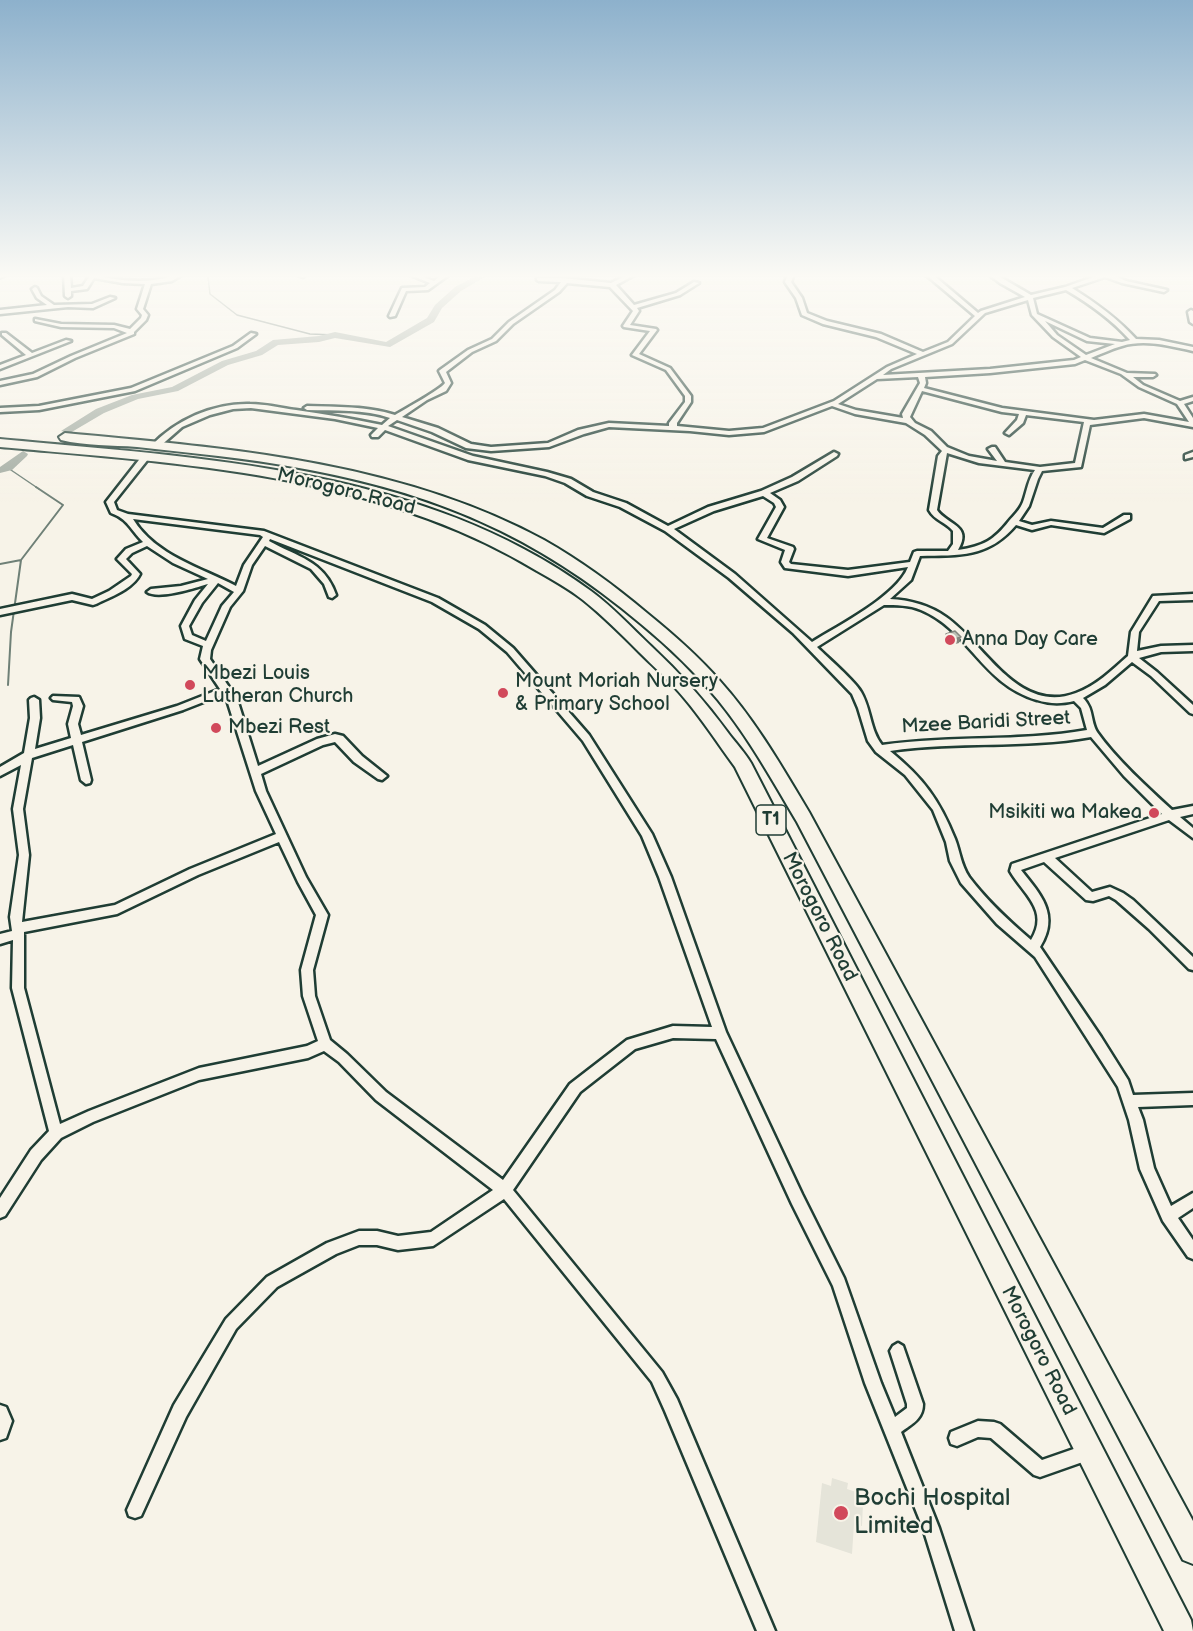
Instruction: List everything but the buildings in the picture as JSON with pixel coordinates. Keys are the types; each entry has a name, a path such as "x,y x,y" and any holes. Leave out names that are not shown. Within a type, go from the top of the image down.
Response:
{"highway":[{"name":"Morogoro Road","path":"0,431 150,452 322,482 384,496 461,524 518,552 579,590 618,621 690,693 742,764 1180,1631"},
{"name":"Morogoro Road","path":"0,443 249,456 334,470 397,486 464,508 523,534 604,585 671,641 723,695 762,748 803,817 1193,1550"}],"street":[{"path":"25,350 32,355"},
{"path":"0,367 45,350"},
{"path":"0,383 23,380 45,372 90,350"},
{"path":"0,410 39,408 133,390 228,350"},
{"path":"375,435 383,427 425,399 444,390 448,383 442,371 472,350"},
{"path":"640,350 635,357 668,369 688,396 688,402 673,423 673,428"},
{"path":"913,350 924,355"},
{"path":"282,411 316,408 379,412 435,430 469,446 491,449 549,445 581,432 609,425 729,433 754,431 778,426 832,404 889,368 933,350"},
{"path":"1075,350 1087,359 1126,375 1141,386 1180,403 1193,424"},
{"path":"878,377 1043,366 1087,359 1108,350"},
{"path":"907,421 908,407 921,389 923,382 921,375"},
{"path":"1126,375 1153,375"},
{"path":"921,389 1023,413 1091,421 1144,416 1193,424"},
{"path":"1180,403 1193,399"},
{"path":"832,404 855,412 907,421 928,433 946,450 1006,465 1040,469 1078,465 1086,425 1091,421"},
{"path":"332,595 326,578 317,569 254,531 127,516 114,511 110,502 150,452 179,424 208,413 233,407 251,406 335,417 383,427 471,458 556,477 590,494 623,505 668,529 732,576 796,631 856,692 863,708 868,730 880,749 909,772 926,792 949,835 959,869 971,887 1001,921 1033,947 1097,1041 1131,1101 1147,1169 1168,1216 1188,1241 1193,1252"},
{"path":"1009,434 1020,421 1023,413"},
{"path":"992,449 1006,465 1033,477"},
{"path":"946,450 942,456 933,510 936,516 952,523 958,530 958,542 951,554"},
{"path":"668,529 711,509 764,493 795,479 834,454"},
{"path":"811,648 882,602 908,578 917,554 970,553 998,539 1024,506 1033,477 1040,469"},
{"path":"764,493 780,507 762,539 790,549 785,562 788,566 848,573 913,564"},
{"path":"127,516 138,536 165,555 239,591"},
{"path":"1013,521 1032,528 1051,523 1104,531 1127,517"},
{"path":"266,539 248,565 239,591 226,606 205,654 207,665 226,690 236,711 255,772 282,837 322,915 307,970 309,996 325,1044 343,1058 381,1096 505,1190 657,1377 671,1405 766,1631"},
{"path":"266,539 435,600 482,627 510,650 585,738 647,834 665,877 720,1033 839,1283 892,1430 931,1527 964,1631"},
{"path":"0,612 72,597 93,602 101,599 134,578 136,574 121,559 129,551 148,543"},
{"path":"151,592 181,589 217,579"},
{"path":"208,645 188,637 185,626 198,602 217,579"},
{"path":"1132,657 1136,632 1156,598 1193,597"},
{"path":"882,602 919,607 936,615 959,634 1000,677 1026,694 1053,701 1077,698 1109,678 1132,657 1176,647 1193,648"},
{"path":"1132,657 1154,674 1193,711"},
{"path":"0,772 28,756 77,742 226,690"},
{"path":"56,698 76,699 78,706 73,724 86,780"},
{"path":"1077,698 1088,710 1090,729 1093,733 1133,779 1193,834"},
{"path":"34,700 35,718 18,809 24,855 16,918 17,969 21,1000 56,1134"},
{"name":"Mzee Baridi Street","path":"880,749 925,741 1030,742 1093,733"},
{"path":"255,772 320,742 335,738 340,739 358,759 382,776"},
{"path":"1033,947 1043,928 1044,914 1040,902 1015,869 1018,865 1170,815 1193,810"},
{"path":"0,939 17,931 117,909 204,868 282,837"},
{"path":"1046,857 1090,897 1108,891 1115,894 1193,965"},
{"path":"135,1509 180,1411 231,1324 273,1282 332,1248 359,1238 405,1243 433,1239 505,1190 575,1088 631,1044 673,1032 720,1033"},
{"path":"0,1211 36,1155 56,1134 89,1117 199,1074 308,1052 325,1044"},
{"path":"1131,1101 1193,1099"},
{"path":"1168,1216 1193,1200"},
{"path":"892,1430 915,1412 915,1404 898,1351"},
{"path":"0,1413 3,1421 0,1432"},
{"path":"957,1438 978,1429 994,1430 1040,1469 1088,1451"}],"shaded area":[{"name":"Bochi Hospital Limited","path":"832,1478 848,1483 847,1489 856,1492 855,1500 863,1503 862,1526 854,1524 852,1554 816,1542 822,1483 831,1486"}],"waterway":[{"path":"66,431 100,411 135,397 175,389 225,363 263,350"},
{"path":"0,470 8,468 23,454"},
{"path":"8,468 39,489"},
{"path":"21,560 63,505 39,489"},
{"path":"0,564 21,560"},
{"path":"8,685 11,632 21,560"}],"place":[{"name":"Anna Day Care","path":"950,640"},
{"name":"Mbezi Louis Lutheran Church","path":"190,685"},
{"name":"Mount Moriah Nursery & Primary School","path":"503,693"},
{"name":"Mbezi Rest","path":"216,728"},
{"name":"Msikiti wa Makea","path":"1154,813"},
{"name":"Bochi Hospital Limited","path":"841,1513"}]}
